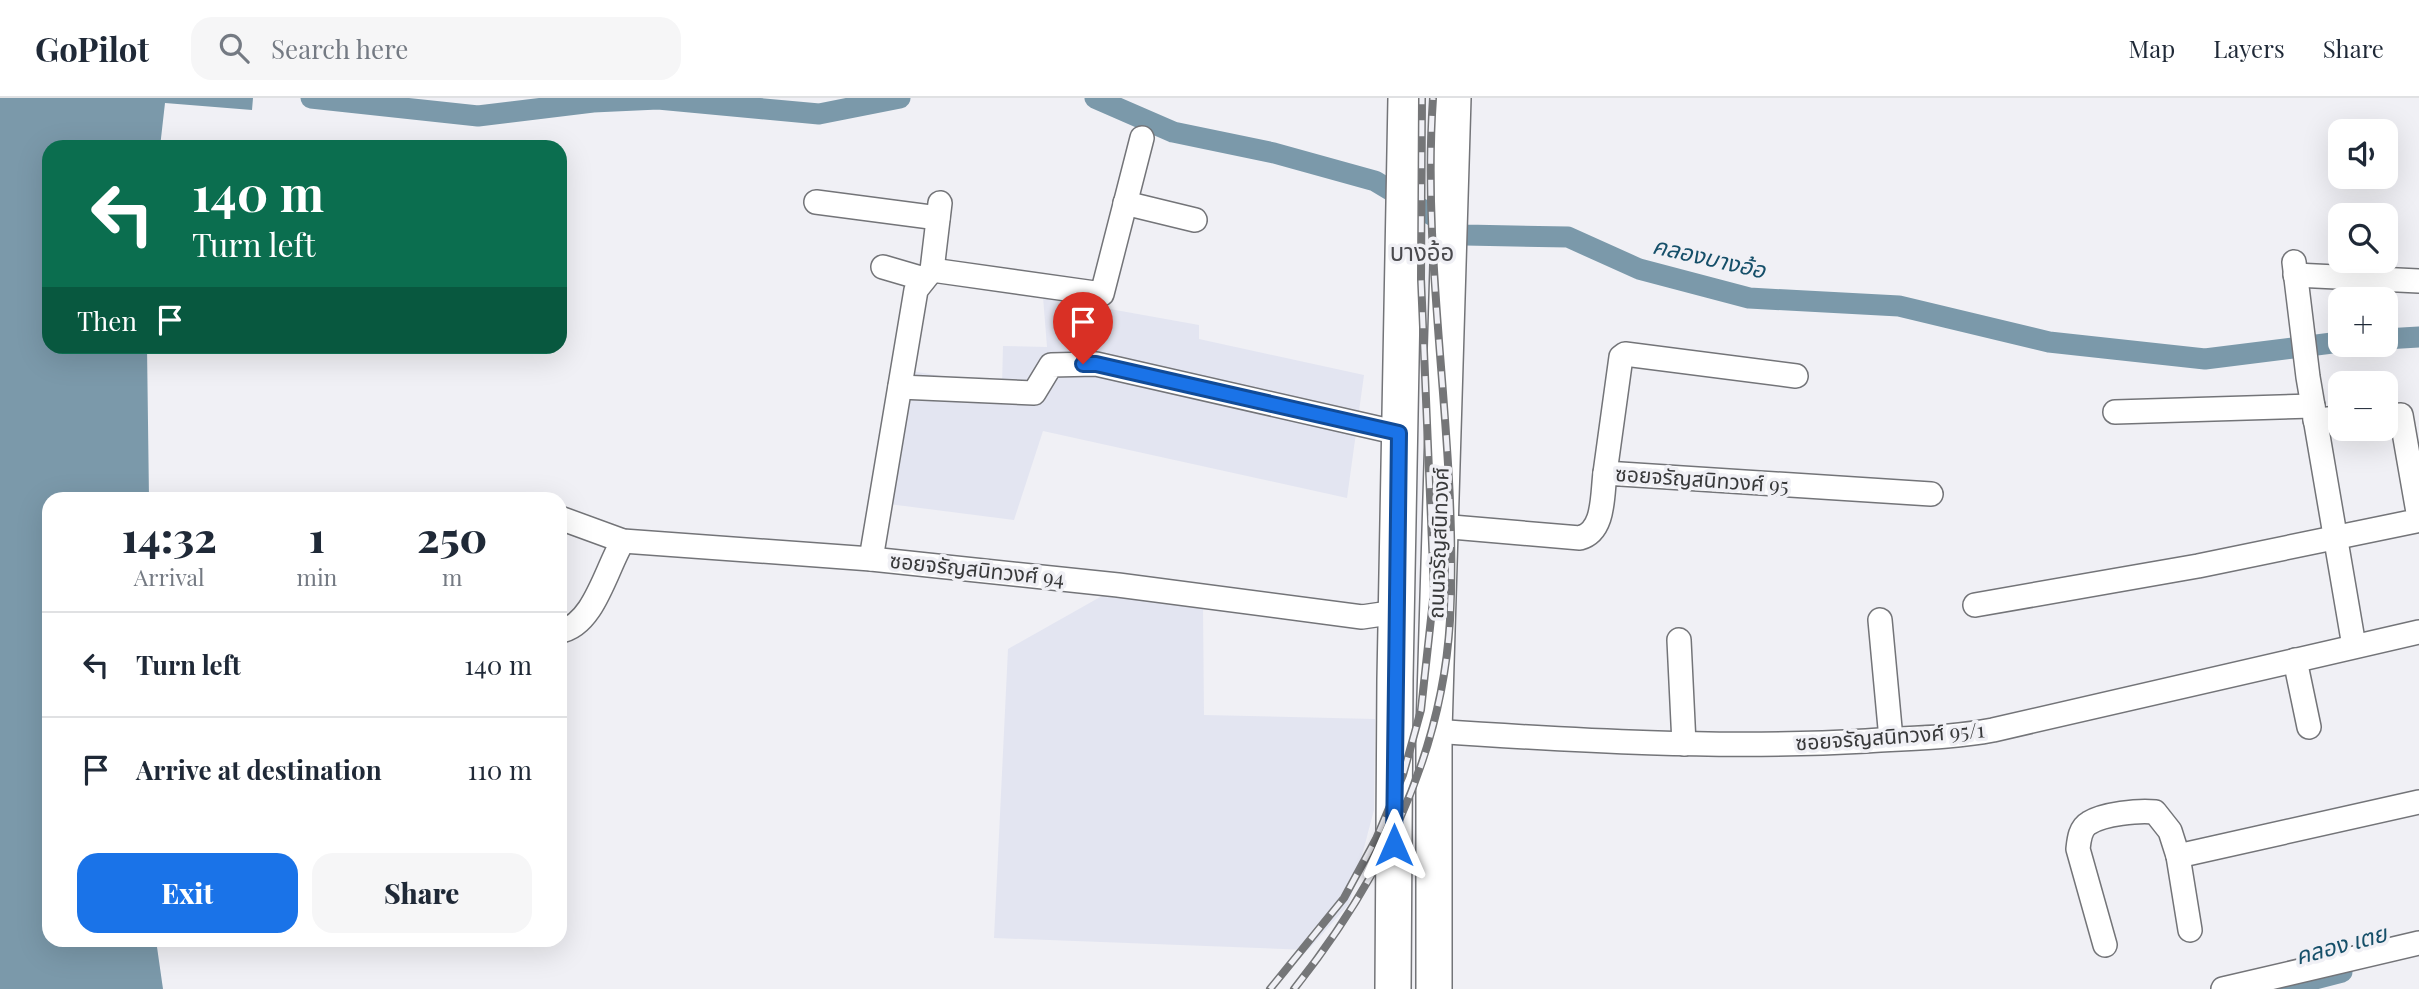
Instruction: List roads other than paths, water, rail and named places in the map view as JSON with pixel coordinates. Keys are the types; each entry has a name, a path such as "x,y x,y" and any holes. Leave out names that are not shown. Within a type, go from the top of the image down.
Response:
{"main road":[{"name":"ถนนจรัญสนิทวงศ์","path":"1393,989 1396,612 1406,98"},
{"name":"ถนนจรัญสนิทวงศ์","path":"1434,989 1434,731 1453,98"},
{"path":"1398,521 1440,526"},
{"path":"1396,612 1437,613"}],"street":[{"path":"883,267 928,275 1102,294 1142,138"},
{"path":"816,202 939,211 928,275 916,290 871,559"},
{"path":"1125,203 1195,220"},
{"path":"2354,646 2305,358 2295,269 2419,281"},
{"path":"1605,473 1621,357 1625,354 1796,376"},
{"path":"900,387 1034,393 1051,365 1096,364 1399,433"},
{"path":"2115,412 2314,413 2328,416"},
{"path":"1975,605 2406,526 2418,518 2402,415"},
{"name":"ซอยจรัญสนิทวงศ์ 95","path":"1440,526 1580,538 1591,536 1597,527 1605,473 1931,494"},
{"name":"ซอยจรัญสนิทวงศ์ 94","path":"567,521 623,541 871,559 1118,585 1362,617 1396,612"},
{"path":"567,630 585,615 610,572 623,541"},
{"path":"1880,620 1891,739"},
{"name":"ซอยจรัญสนิทวงศ์ 95/1","path":"1434,731 1621,744 1758,746 1937,738 1993,730 2354,646 2418,639"},
{"path":"1679,640 1684,744"},
{"path":"2295,660 2309,727"},
{"path":"2178,856 2419,802"},
{"path":"2105,945 2078,849 2083,829 2089,823 2139,810 2155,812 2170,831 2178,856 2190,930"},
{"path":"2223,989 2419,943"}],"water":[{"path":"0,98 253,98 252,110 165,103 161,140 42,140 42,354 147,354 149,492 42,492 42,947 157,947 163,989 0,989"}],"waterway":[{"name":"คลองบางอ้อ","path":"311,98 478,116 593,102 658,99 819,114 900,98"},
{"name":"คลองบางอ้อ","path":"1095,98 1173,132 1274,153 1375,181 1465,235 1568,237 1639,269 1749,298 1899,306 2049,342 2205,359 2328,344"},
{"name":"คลองบางอ้อ","path":"2398,338 2419,337"},
{"name":"คลอง เตย","path":"2277,989 2342,972"}],"railway":[{"path":"1270,989 1344,898 1376,839 1403,775 1421,710 1434,591 1421,279 1422,98"},
{"path":"1294,989 1353,906 1379,862 1401,816 1420,770 1444,671 1450,620 1451,555 1432,228 1433,98"}],"district":[{"name":"บางอ้อ","path":"1422,253"}]}
